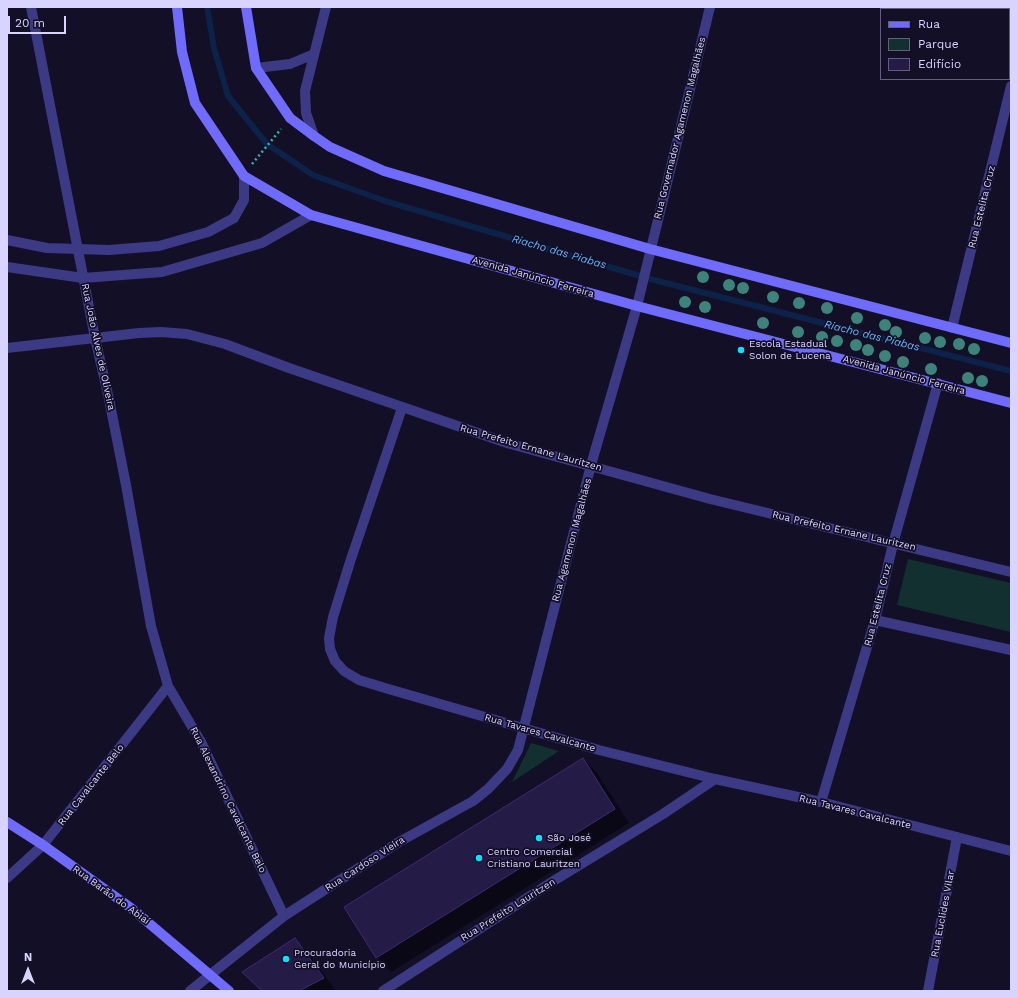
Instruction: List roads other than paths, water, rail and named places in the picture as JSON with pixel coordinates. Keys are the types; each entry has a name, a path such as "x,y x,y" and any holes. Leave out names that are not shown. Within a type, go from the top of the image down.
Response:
{"main road":[{"name":"Avenida Janúncio Ferreira","path":"177,7 182,52 195,103 244,176 311,215 637,306 1011,403"},
{"path":"246,7 256,68 290,118 330,146 384,171 650,249 1011,343"},
{"name":"Rua Barão do Abiaí","path":"7,822 44,845 131,908 229,991"}],"street":[{"name":"Rua João Alves de Oliveira","path":"31,7 83,278 126,485 151,626 168,686"},
{"path":"314,136 306,113 305,90 326,7"},
{"name":"Rua Governador Agamenon Magalhães","path":"637,306 710,7"},
{"path":"256,68 290,64 314,54"},
{"name":"Rua Estelita Cruz","path":"952,328 1011,86"},
{"path":"7,240 47,248 78,250 109,250 159,246 208,232 234,218 244,200 244,176"},
{"path":"7,267 83,278 162,272 262,243 311,215"},
{"name":"Rua Agamenon Magalhães","path":"523,729 591,465 637,306"},
{"name":"Rua Prefeito Ernane Lauritzen","path":"7,348 161,332 187,334 225,344 402,408 506,443 710,498 1011,572"},
{"name":"Rua Estelita Cruz","path":"821,802 875,620 893,544 938,383"},
{"name":"Rua Tavares Cavalcante","path":"402,408 333,617 329,638 330,649 335,661 344,671 359,680 599,750 715,779 821,802 1011,851"},
{"path":"875,620 1011,650"},
{"name":"Rua Cavalcante Belo","path":"7,878 44,845 168,686"},
{"name":"Rua Alexandrino Cavalcante Belo","path":"168,686 201,742 284,916"},
{"name":"Rua Cardoso Vieira","path":"190,991 284,916 399,842 473,801 488,789 506,769 518,750 523,729"},
{"name":"Rua Prefeito Lauritzen","path":"383,991 555,880 663,814 715,779"},
{"name":"Rua Euclides Vilar","path":"928,991 957,837"}],"waterway":[{"name":"Riacho das Piabas","path":"207,7 214,48 228,96 267,144 313,175 385,201 654,280 1011,371"}],"place":[{"name":"Escola Estadual Solon de Lucena","path":"741,350"},
{"name":"São José","path":"539,838"},
{"name":"Centro Comercial Cristiano Lauritzen","path":"479,858"},
{"name":"Procuradoria Geral do Município","path":"286,959"}]}
